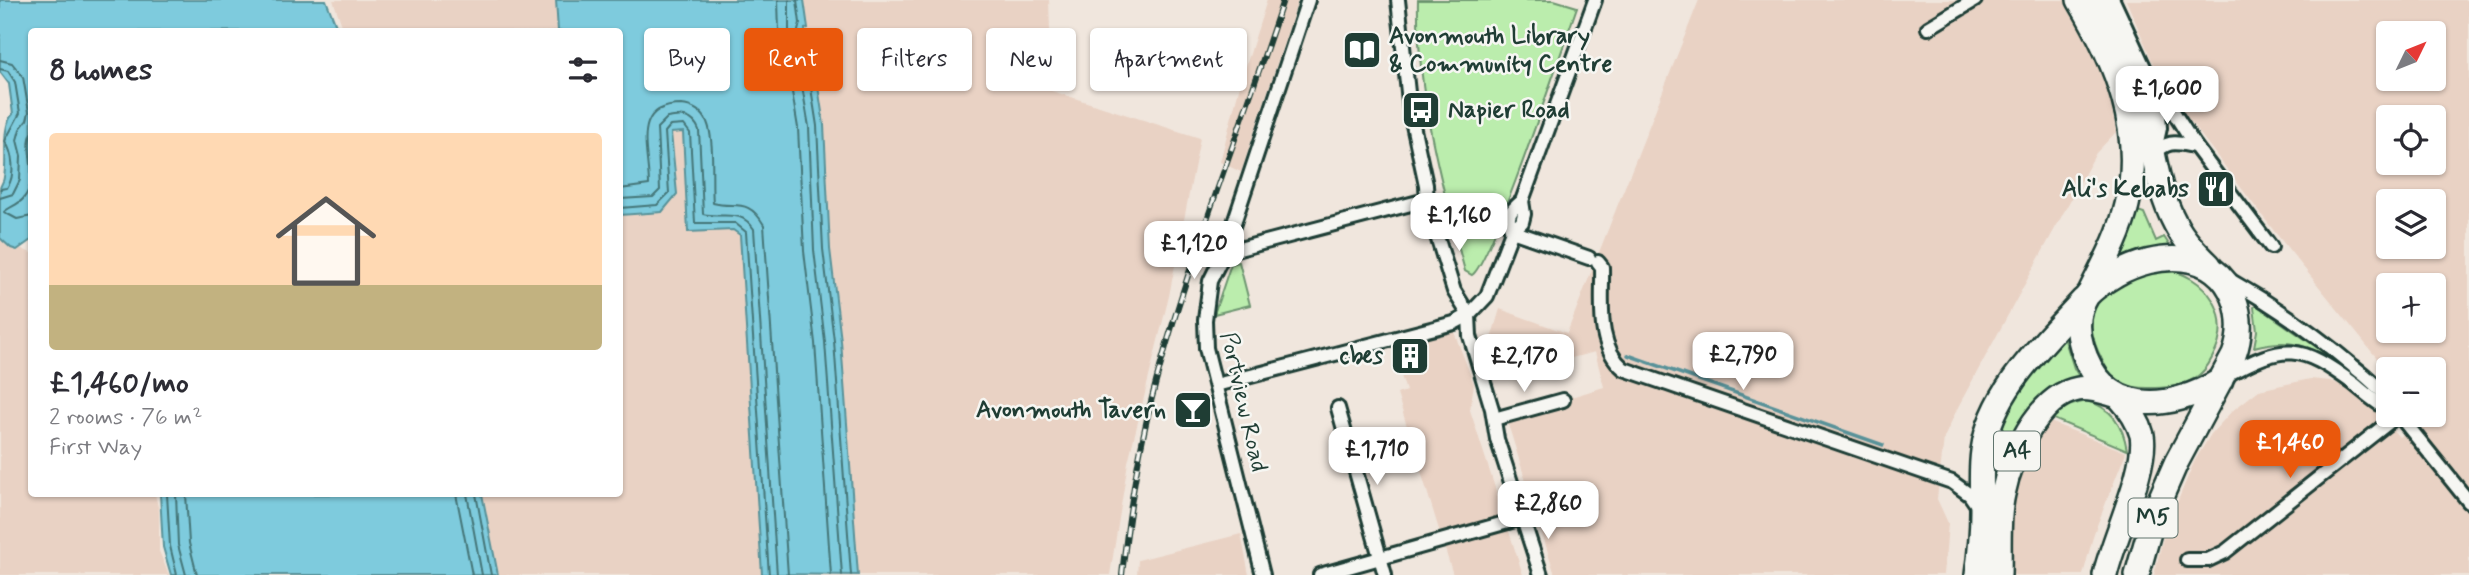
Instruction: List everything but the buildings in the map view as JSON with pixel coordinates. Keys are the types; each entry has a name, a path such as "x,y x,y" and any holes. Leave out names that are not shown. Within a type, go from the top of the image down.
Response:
{"highway":[{"name":"A4","path":"1977,575 1982,513 1982,466 1987,430 2004,394 2028,362 2088,295 2108,256 2127,204 2133,174 2133,139 2110,57 2079,0"},
{"path":"2098,0 2134,78 2160,187 2174,221 2185,238 2216,271 2227,284 2236,302 2239,330 2237,347 2222,378 2193,394 2172,400 2140,402 2118,396 2099,380 2082,346 2078,323 2088,295 2124,270 2150,260 2193,260 2216,271"},
{"name":"M5","path":"2137,575 2155,511 2176,463 2222,378"},
{"name":"A4","path":"1999,575 2002,495 2021,441 2041,414 2063,395 2086,389 2118,396"},
{"name":"M5","path":"2105,575 2143,452 2139,427 2131,411 2118,396"}],"street":[{"name":"Portview Road","path":"1263,575 1206,348 1205,320 1210,281 1224,253 1308,0"},
{"path":"1398,0 1408,92 1426,185 1426,200 1454,291 1469,315 1469,332 1494,419 1503,462 1541,575"},
{"path":"1216,385 1454,323 1469,315 1488,296 1512,231 1508,216 1522,201 1595,0"},
{"path":"1928,29 1975,0"},
{"path":"2113,0 2145,69 2195,146 2271,247"},
{"path":"2154,154 2160,128 2157,86"},
{"path":"2154,154 2171,143 2195,146"},
{"path":"1224,253 1426,200"},
{"path":"1512,231 1594,260 1602,267 1604,335 1615,362 1624,369 1952,482 1970,495 1982,513"},
{"path":"2216,271 2286,314 2376,386"},
{"path":"2222,378 2266,355 2286,351 2298,352 2326,364 2376,401"},
{"path":"1494,419 1563,400"},
{"path":"1338,408 1384,575"},
{"path":"2187,560 2208,560 2225,552 2384,427"},
{"path":"2409,427 2469,502"},
{"path":"1952,482 1970,475 1982,466"},
{"path":"1320,575 1522,519"}],"shaded area":[{"path":"333,0 1049,0 1050,28 986,28 986,91 1052,91 1200,138 1169,296 1128,462 1110,575 475,575 468,497 623,497 623,28 343,28"},
{"path":"1267,0 1298,0 1241,172 1220,162 1238,91 1247,91 1247,63"},
{"path":"1699,0 2065,0 2093,45 2109,92 2116,132 2096,153 1958,407 1944,438 1937,499 1948,523 1944,575 1555,575 1508,424 1570,405 1568,398 1604,387 1595,352 1498,377 1490,342 1500,309 1567,333"},
{"path":"2126,0 2469,0 2469,575 2154,575 2164,534 2194,462 2211,434 2232,411 2259,390 2310,379 2331,381 2346,387 2368,403 2376,412 2376,427 2390,427 2399,437 2412,427 2446,427 2446,357 2376,357 2274,231 2175,101 2154,65"},
{"path":"0,239 28,252 28,497 156,497 159,511 159,551 169,575 0,575"},
{"path":"1454,332 1474,384 1470,410 1523,575 1453,575 1397,394 1406,391 1392,348"},
{"path":"2050,422 2126,452 2094,533 2083,575 2004,575 2014,488 2021,464"},
{"path":"1241,534 1249,575 1137,575 1138,560"}],"green space":[{"path":"1418,0 1554,0 1577,7 1495,234 1472,275 1465,271 1432,137 1421,68"},
{"path":"2135,210 2144,213 2156,241 2164,237 2170,246 2135,252 2121,259 2119,258"},
{"path":"1239,262 1250,305 1214,314 1231,264"},
{"path":"2162,269 2192,279 2213,300 2219,313 2219,343 2205,369 2189,381 2166,387 2130,386 2111,374 2099,354 2093,337 2093,311 2101,299 2126,282"},
{"path":"2256,305 2322,351 2321,353 2289,343 2254,347 2257,331"},
{"path":"2063,334 2074,368 2081,380 2055,390 1987,534 1989,467 2007,406"},
{"path":"2086,401 2103,408 2115,418 2123,433 2127,450 2051,418 2064,407"}],"water":[{"path":"0,0 326,0 337,28 28,28 28,242 17,250 0,238 0,188 4,180 5,135 13,114 9,84 0,72"},
{"path":"556,0 804,0 808,28 744,28 744,91 819,91 824,125 830,249 841,341 858,575 762,574 740,235 733,230 688,232 683,132 671,133 677,194 662,212 623,215 623,28 558,28"},
{"path":"160,497 483,497 498,575 171,575 163,547"}],"waterway":[{"path":"1628,355 1883,445"}],"railway":[{"path":"1122,575 1135,478 1156,382 1200,238 1283,0"}],"place":[{"name":"Avonmouth Library & Community Centre","path":"1362,50"},
{"name":"Napier Road","path":"1421,110"},
{"name":"Ali's Kebabs","path":"2216,189"},
{"name":"cbes","path":"1410,356"},
{"name":"Avonmouth Tavern","path":"1193,410"}]}
